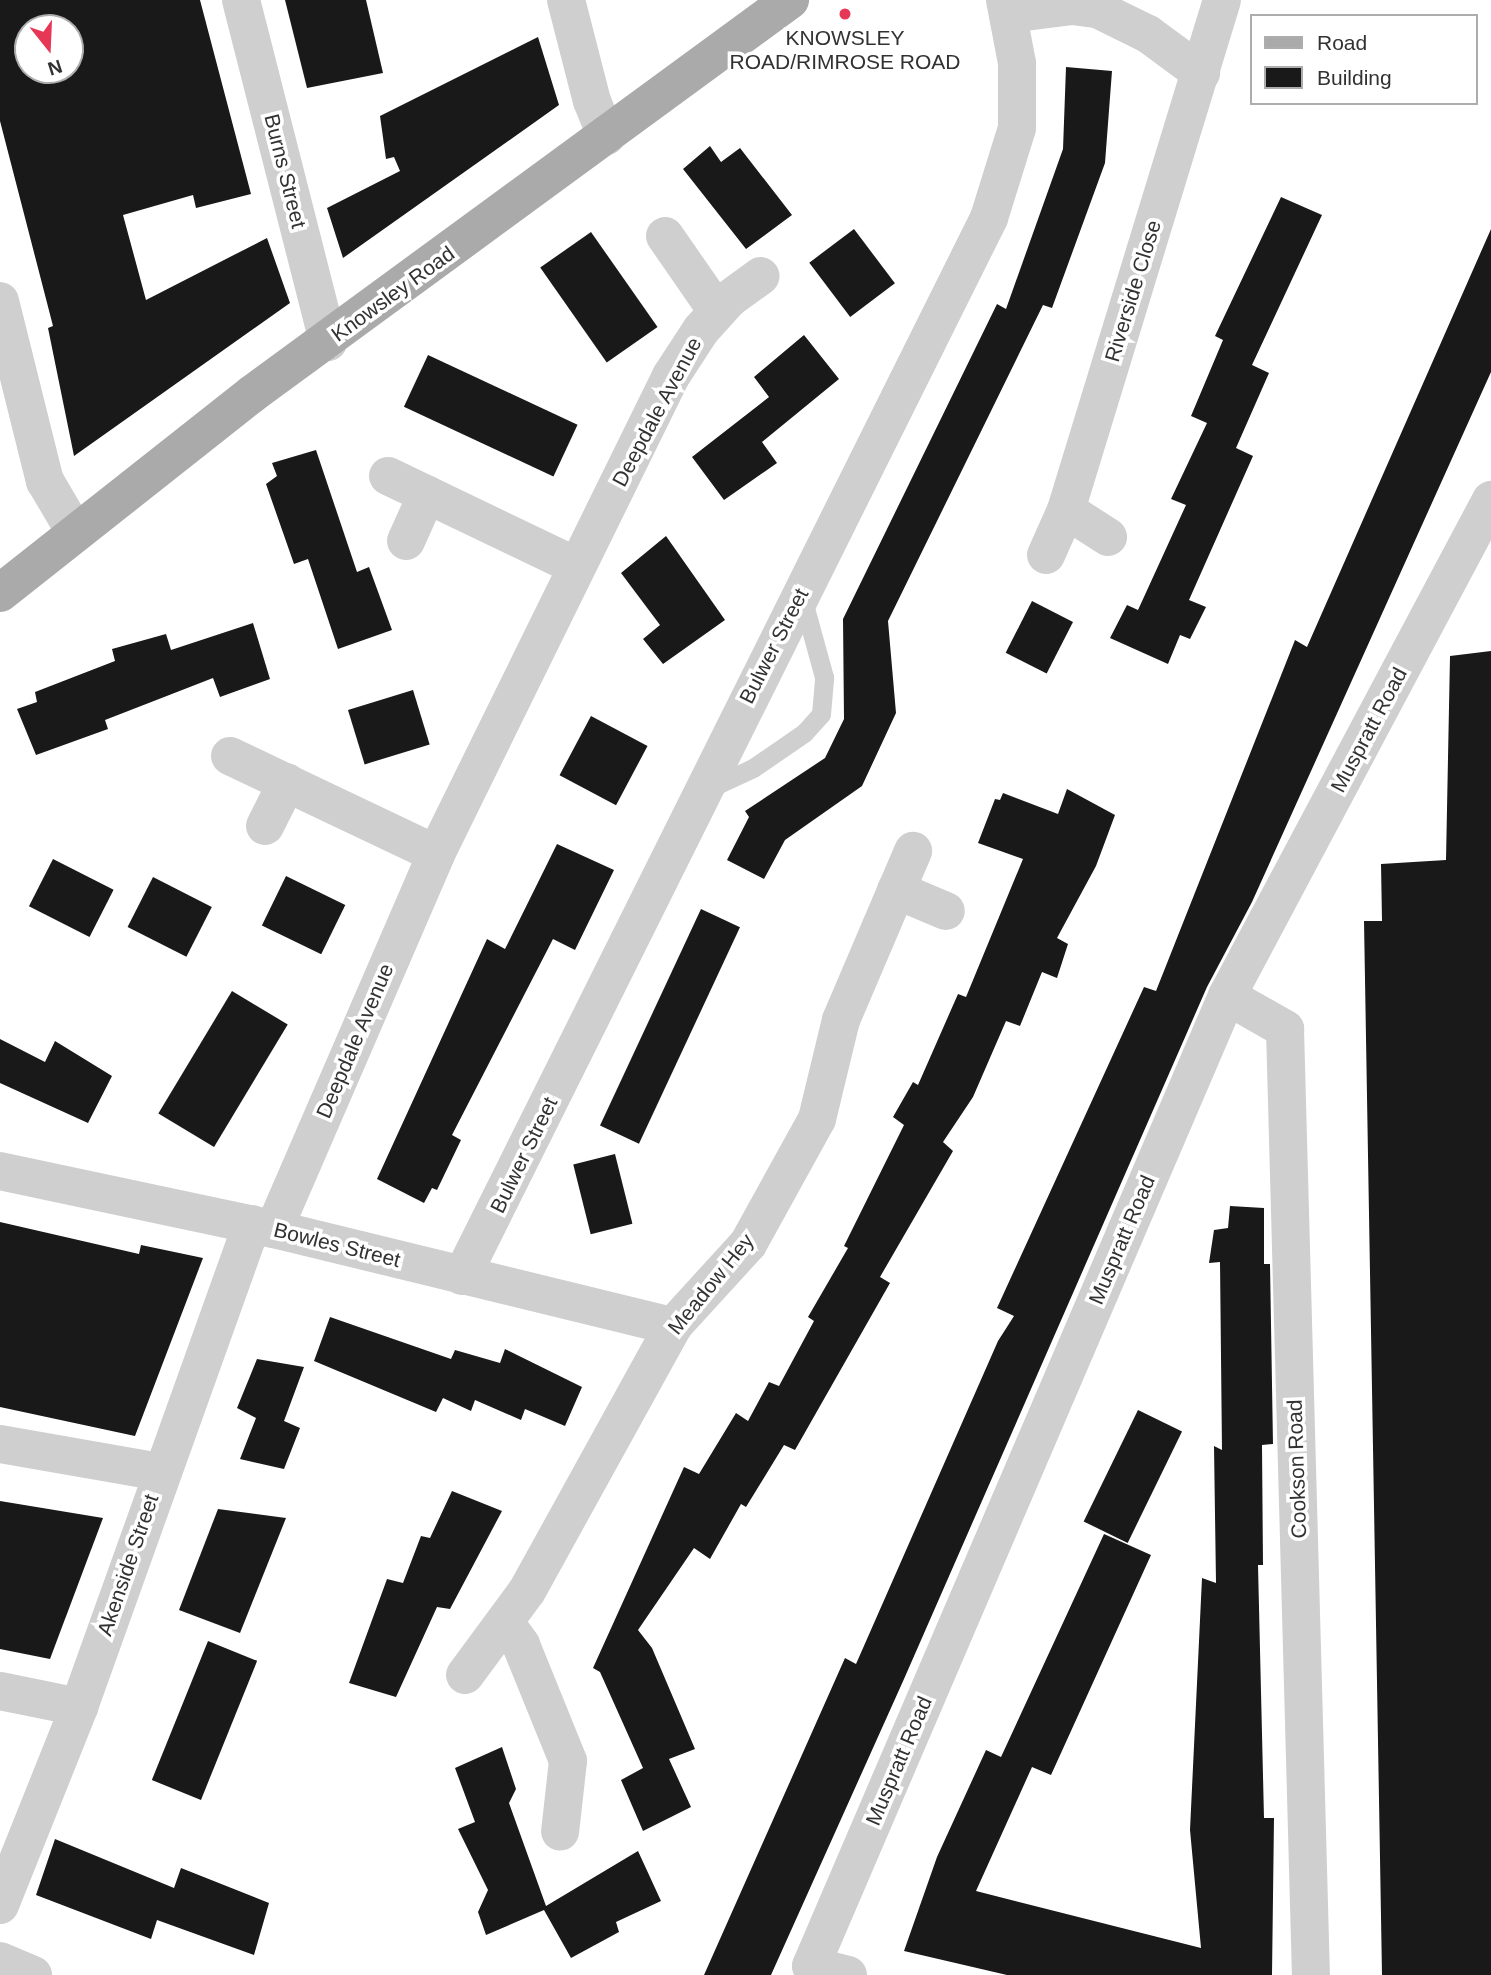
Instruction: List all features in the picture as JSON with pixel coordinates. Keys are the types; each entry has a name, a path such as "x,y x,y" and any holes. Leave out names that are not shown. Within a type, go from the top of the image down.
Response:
{"main road":[{"name":"Knowsley Road","path":"0,593 252,394 328,342 790,0"}],"street":[{"name":"Burns Street","path":"241,0 328,342"},
{"path":"566,0 592,101 606,136"},
{"name":"Riverside Close","path":"1046,555 1066,510 1222,0"},
{"path":"1007,7 1072,6 1097,9 1148,34 1201,73"},
{"name":"Bulwer Street","path":"462,1276 1001,188 1015,138 1018,95 1007,7"},
{"path":"665,236 717,311"},
{"name":"Deepdale Avenue","path":"263,1227 436,854 671,376 717,311 761,276"},
{"path":"0,301 45,481 75,532"},
{"path":"388,476 576,566"},
{"path":"406,541 427,495"},
{"name":"Muspratt Road","path":"848,1975 811,1966 1227,996 1491,500"},
{"path":"1066,510 1108,537"},
{"path":"230,756 436,854"},
{"path":"265,826 287,782"},
{"name":"Meadow Hey","path":"465,1675 506,1624 673,1326 748,1244 817,1119 841,1020 913,852"},
{"path":"896,890 946,911"},
{"name":"Cookson Road","path":"1227,996 1285,1029 1311,1975"},
{"name":"Bowles Street","path":"0,1171 263,1227 673,1326"},
{"name":"Akenside Street","path":"0,1905 79,1707 160,1472 263,1227"},
{"path":"0,1444 160,1472"},
{"path":"506,1624 521,1645 568,1761 560,1832"},
{"path":"0,1691 79,1707"},
{"path":"0,1961 33,1975"}],"lane":[{"path":"701,793 753,768 804,733 821,714 824,677 801,593"}],"building":[{"path":"0,0 200,0 251,194 196,208 193,195 123,215 146,300 267,238 290,303 74,456 48,328 53,326 0,121"},
{"path":"285,0 366,0 383,73 307,88"},
{"path":"538,37 559,105 343,258 327,208 400,171 394,157 386,159 380,116"},
{"path":"1066,67 1112,71 1105,163 1052,308 1043,305 888,621 896,713 862,786 785,840 764,879 727,860 749,817 745,811 825,758 844,719 843,619 997,304 1006,309 1063,149"},
{"path":"710,146 721,162 740,148 792,215 746,249 683,169"},
{"path":"1281,197 1322,215 1252,365 1269,373 1236,448 1253,456 1189,600 1206,607 1190,639 1180,635 1168,664 1110,638 1127,605 1138,610 1186,505 1171,499 1207,423 1191,416 1223,340 1215,336"},
{"path":"854,229 895,283 850,317 809,263"},
{"path":"1491,229 1491,372 1252,902 1207,987 904,1679 771,1975 704,1975 845,1658 856,1664 998,1341 1014,1316 997,1308 1144,987 1156,991 1295,640 1307,647"},
{"path":"591,232 658,327 607,363 540,268"},
{"path":"804,335 839,379 762,442 777,463 724,500 692,457 769,397 754,377"},
{"path":"428,355 578,425 553,476 404,407"},
{"path":"316,450 357,572 369,567 392,630 338,649 308,559 294,564 266,484 277,476 272,463"},
{"path":"666,536 725,620 663,664 643,639 660,625 621,573"},
{"path":"1032,601 1073,622 1047,674 1006,653"},
{"path":"253,623 270,679 220,697 213,678 105,720 108,729 36,755 17,709 37,702 35,692 115,661 112,649 166,634 171,650"},
{"path":"1491,651 1491,1975 1382,1975 1364,921 1382,921 1381,864 1446,860 1450,656"},
{"path":"413,690 430,745 365,764 348,710"},
{"path":"591,716 648,746 616,805 560,775"},
{"path":"1067,789 1115,815 1096,866 1057,938 1068,944 1057,978 1042,972 1020,1026 1006,1021 973,1097 943,1142 953,1151 880,1277 890,1283 795,1450 784,1445 746,1507 741,1504 710,1559 694,1548 638,1630 652,1648 695,1749 669,1759 691,1807 643,1831 621,1780 643,1768 600,1672 593,1668 684,1467 699,1474 736,1413 748,1421 769,1382 779,1386 814,1321 808,1317 848,1248 844,1246 904,1125 893,1117 913,1082 918,1085 958,994 966,997 1023,859 978,843 995,799 1000,800 1003,793 1058,814"},
{"path":"557,844 614,870 575,950 553,939 452,1135 461,1140 437,1190 432,1188 424,1203 377,1179 487,939 505,949"},
{"path":"53,859 114,890 90,937 29,906"},
{"path":"286,876 345,905 321,954 262,925"},
{"path":"153,877 212,907 186,957 128,927"},
{"path":"701,909 740,927 639,1144 600,1126"},
{"path":"232,991 288,1024 214,1147 158,1114"},
{"path":"0,1039 45,1062 55,1041 112,1076 88,1123 0,1083"},
{"path":"615,1154 632,1224 591,1234 573,1164"},
{"path":"1230,1206 1264,1208 1264,1264 1270,1264 1273,1444 1262,1445 1263,1565 1258,1565 1264,1818 1274,1818 1272,1975 1007,1975 904,1951 937,1857 986,1750 1001,1757 1104,1534 1151,1555 1051,1775 1032,1767 976,1891 1201,1948 1190,1830 1202,1578 1216,1583 1214,1446 1222,1450 1220,1262 1209,1263 1214,1230 1228,1228"},
{"path":"0,1222 139,1254 141,1245 203,1258 135,1436 0,1407"},
{"path":"330,1317 451,1359 455,1350 500,1363 505,1349 582,1387 565,1426 525,1409 521,1420 475,1400 471,1411 443,1398 436,1412 314,1361"},
{"path":"257,1359 304,1367 284,1421 300,1428 284,1469 240,1459 256,1418 237,1408"},
{"path":"1138,1410 1182,1431 1128,1543 1084,1521"},
{"path":"452,1491 502,1511 450,1609 437,1607 396,1697 349,1683 387,1579 403,1583 421,1536 430,1538"},
{"path":"0,1501 103,1518 50,1659 0,1649"},
{"path":"218,1509 286,1518 240,1633 179,1610"},
{"path":"208,1641 257,1661 201,1800 152,1780"},
{"path":"502,1747 516,1789 509,1803 546,1906 638,1851 661,1901 616,1922 619,1932 571,1958 544,1910 486,1935 478,1912 488,1890 458,1829 475,1822 455,1768"},
{"path":"55,1839 174,1888 181,1868 269,1903 254,1955 157,1920 151,1939 36,1895"}],"place":[{"name":"KNOWSLEY ROAD/RIMROSE ROAD","path":"845,14"}]}
